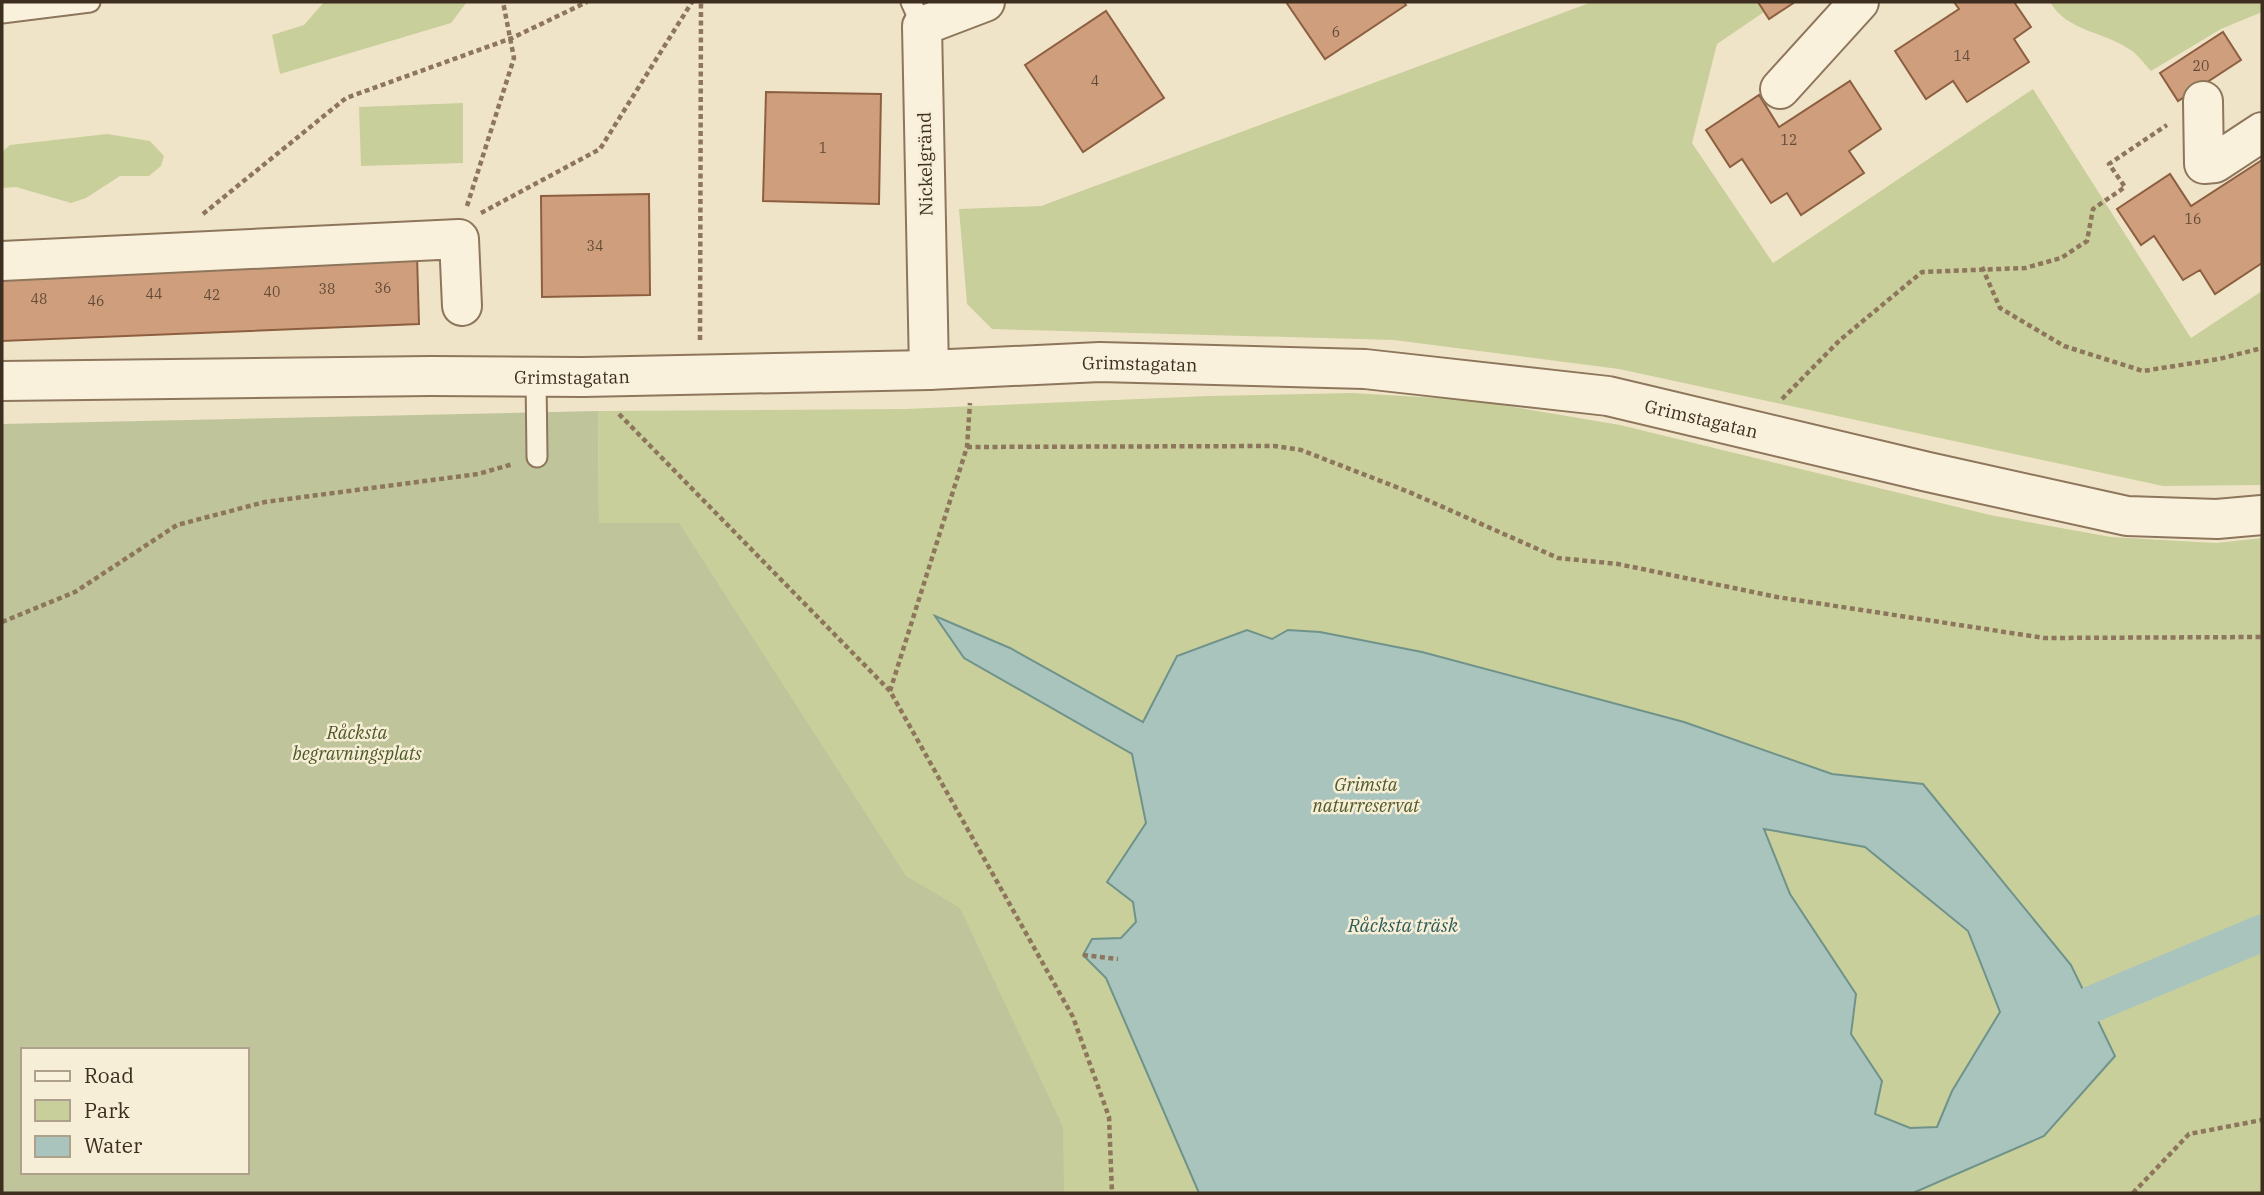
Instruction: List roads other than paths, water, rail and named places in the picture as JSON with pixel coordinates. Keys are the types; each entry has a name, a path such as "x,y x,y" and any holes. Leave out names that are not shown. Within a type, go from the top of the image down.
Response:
{"street":[{"name":"Nickelgränd","path":"929,370 917,14 985,2"},
{"path":"1780,89 1859,2"},
{"path":"2203,101 2204,164 2215,163 2262,132"},
{"path":"2,261 459,239 462,306"},
{"name":"Grimstagatan","path":"2,381 583,377 929,370 1100,362 1365,369 1608,396 2127,516 2217,519 2262,515"}],"lane":[{"path":"2,13 90,2"},
{"path":"536,377 537,457"}],"water":[{"name":"Råcksta träsk","path":"935,616 1010,648 1143,722 1177,656 1247,630 1272,639 1288,630 1320,632 1422,652 1684,722 1832,774 1923,784 2071,965 2115,1056 2044,1136 1913,1193 1199,1193 1106,978 1083,955 1092,939 1121,938 1136,922 1133,902 1107,882 1146,823 1132,754 964,658","holes":["1764,829 1865,847 1968,931 2000,1012 1952,1091 1937,1127 1910,1128 1875,1114 1882,1081 1851,1034 1856,994 1790,894"]}],"waterway":[{"path":"2090,1005 2262,933"}],"park label":[{"name":"Råcksta begravningsplats","path":"357,742"},
{"name":"Grimsta naturreservat","path":"1366,794"}]}
